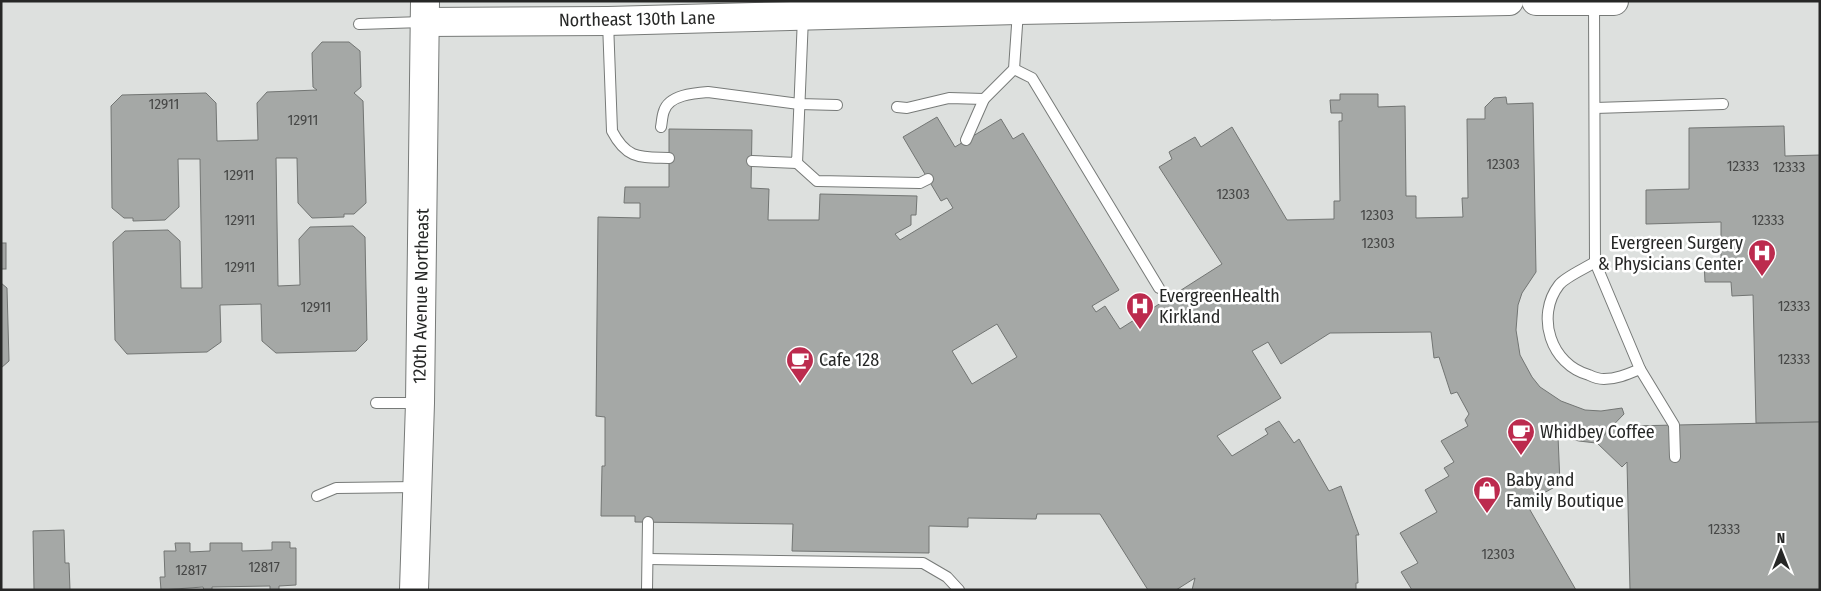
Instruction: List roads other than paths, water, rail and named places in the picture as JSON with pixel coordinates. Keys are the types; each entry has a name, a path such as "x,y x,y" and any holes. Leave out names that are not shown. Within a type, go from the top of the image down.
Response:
{"street":[{"name":"Northeast 130th Lane","path":"425,12 608,21 762,12 803,14 1509,1"},
{"path":"1536,1 1604,2"},
{"name":"120th Avenue Northeast","path":"414,590 420,403 425,12"}],"lane":[{"path":"1604,2 1595,108 1595,262 1640,369 1674,425 1675,457"},
{"path":"966,140 984,99 1014,69 1018,10"},
{"path":"359,24 425,12"},
{"path":"797,163 803,14"},
{"path":"608,21 612,131 618,142 627,152 636,157 669,158"},
{"path":"1014,69 1032,78 1158,288"},
{"path":"661,127 664,109 672,100 696,93 708,92 799,104 837,105"},
{"path":"897,107 908,108 949,98 984,99"},
{"path":"1595,108 1723,104"},
{"path":"752,161 797,163 817,181 920,183 928,179"},
{"path":"1595,262 1560,284 1550,301 1547,320 1550,339 1562,359 1579,373 1602,379 1621,378 1640,369"},
{"path":"376,403 420,403"},
{"path":"317,496 336,488 417,487"},
{"path":"647,590 648,522"},
{"path":"648,559 923,563 947,577 959,590"}],"place":[{"name":"Evergreen Surgery & Physicians Center","path":"1762,277"},
{"name":"EvergreenHealth Kirkland","path":"1140,330"},
{"name":"Cafe 128","path":"800,384"},
{"name":"Whidbey Coffee","path":"1521,456"},
{"name":"Baby and Family Boutique","path":"1487,514"}]}
